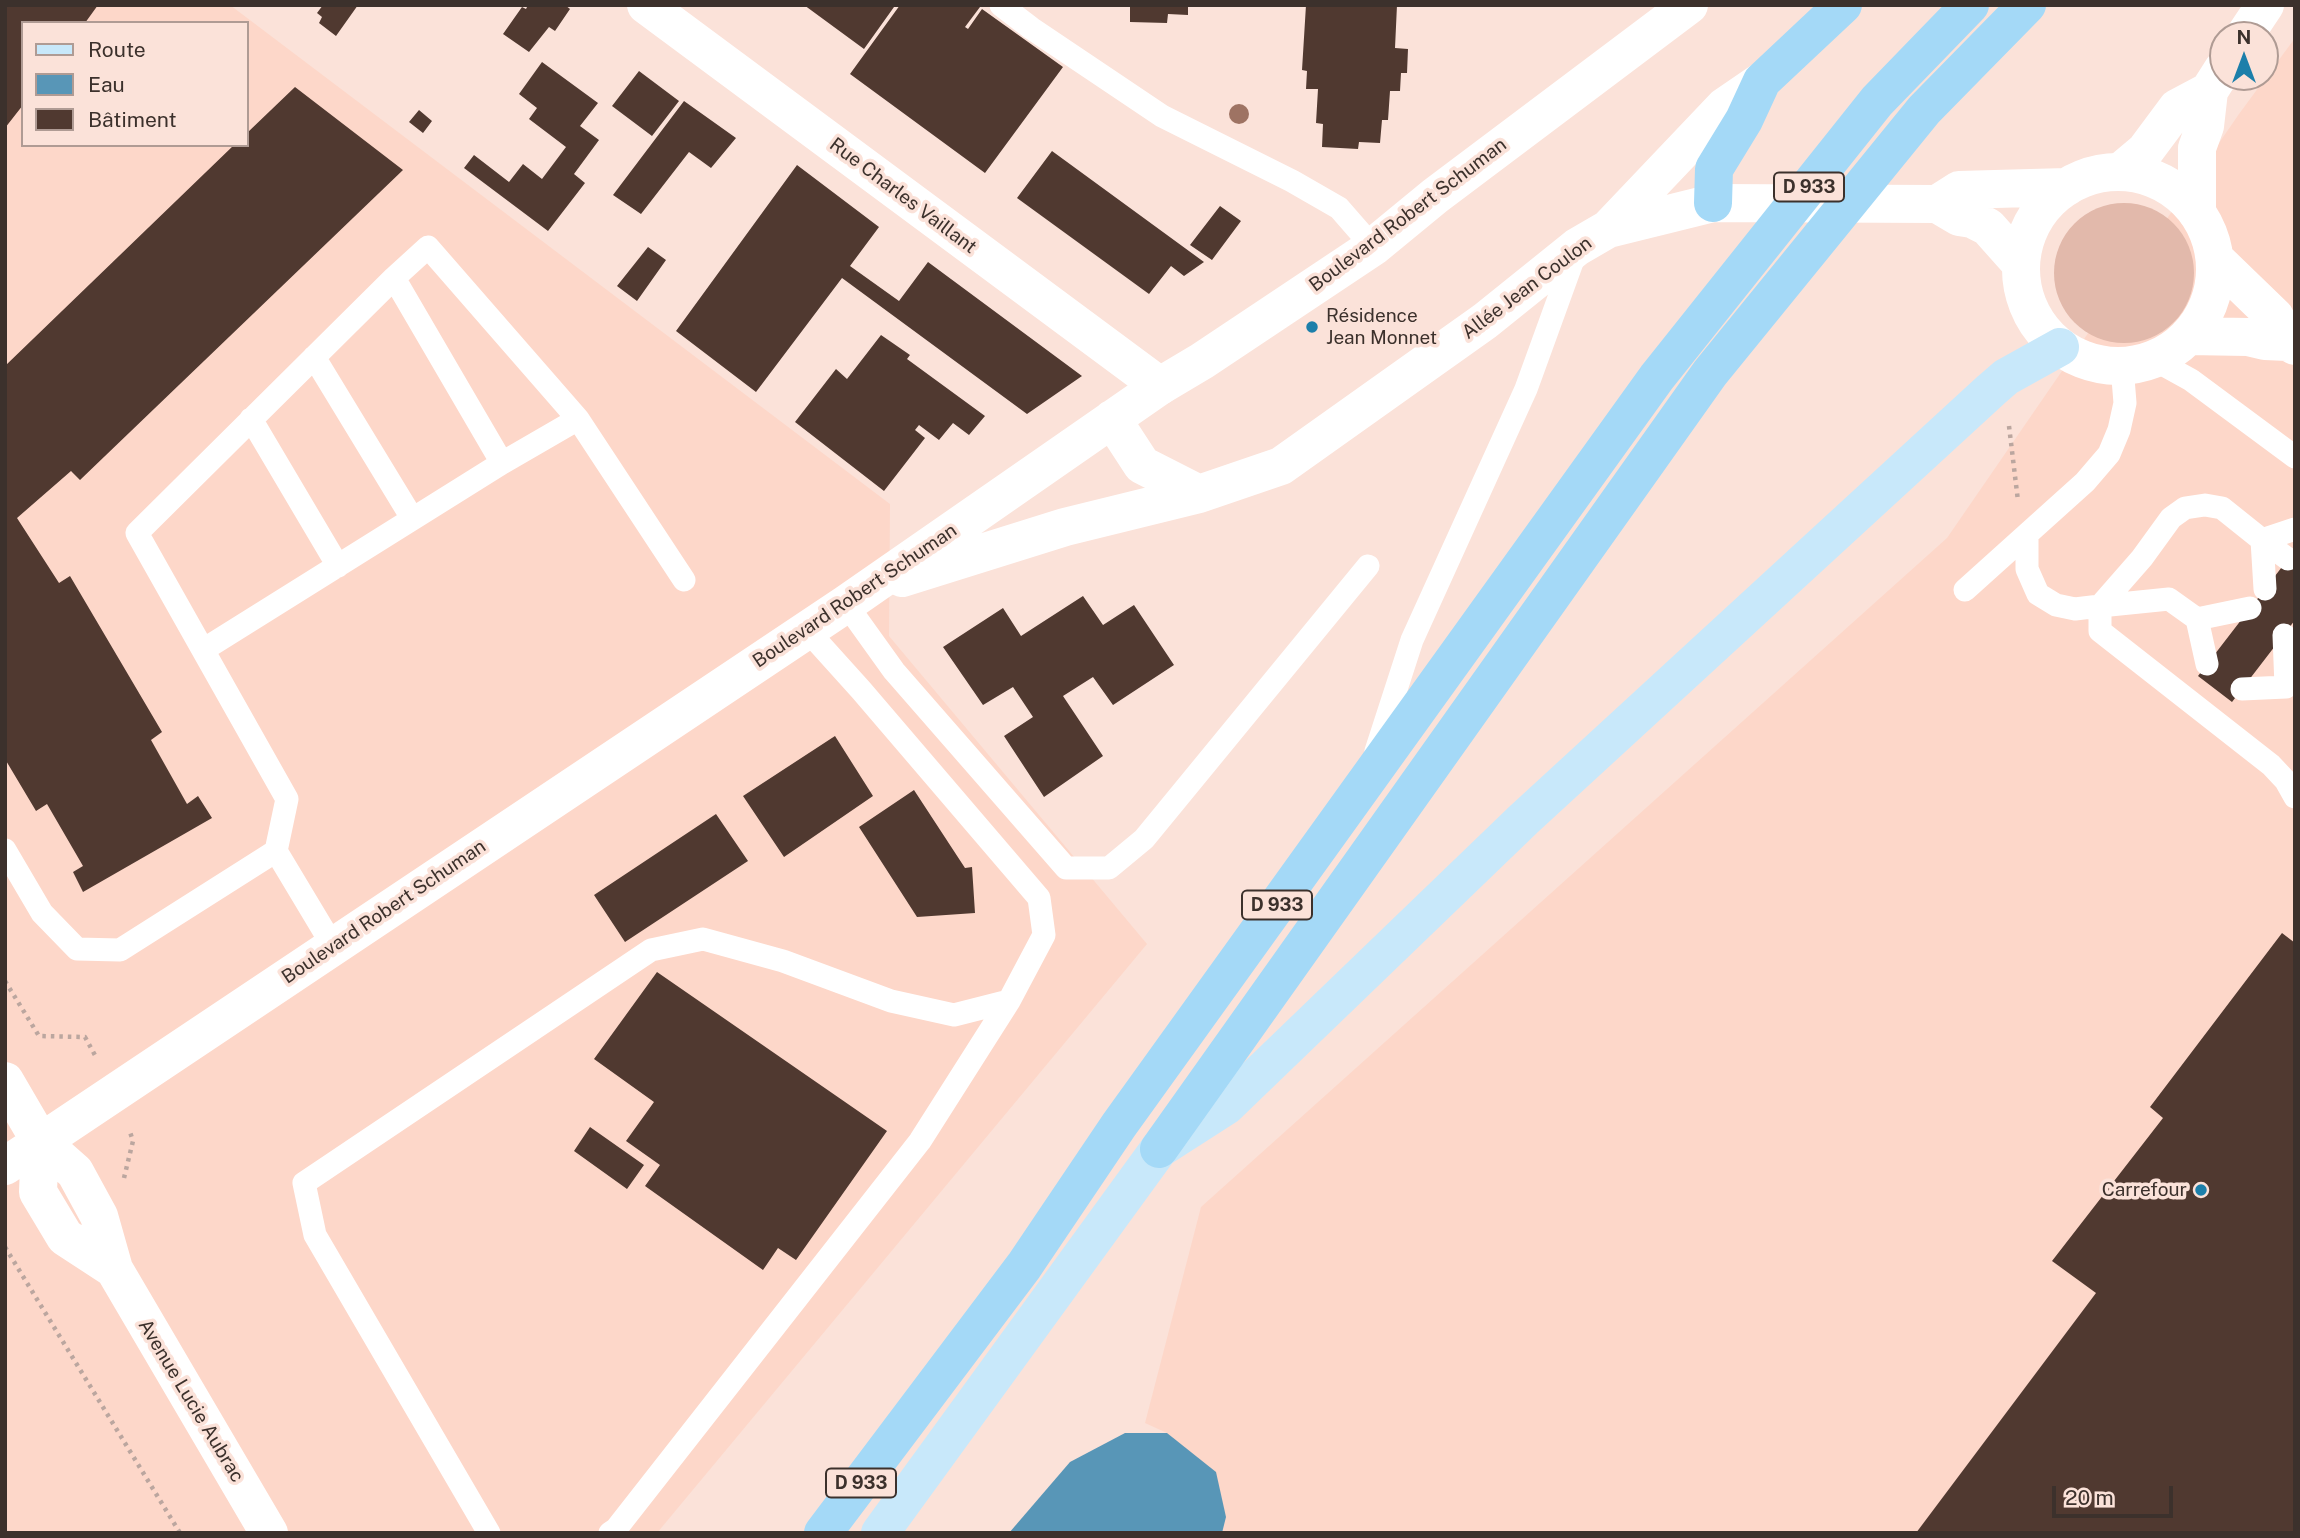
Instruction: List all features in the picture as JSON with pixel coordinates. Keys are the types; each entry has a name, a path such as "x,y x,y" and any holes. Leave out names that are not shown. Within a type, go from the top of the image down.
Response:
{"highway":[{"path":"1725,203 1714,169 1744,120 1762,81 1843,5"},
{"name":"D 933","path":"823,1533 1024,1266 1119,1125 1657,377 1877,101 1970,5"},
{"name":"D 933","path":"1160,1149 1710,373 1924,110 2027,5"}],"main road":[{"path":"1160,1149 1226,1106 1524,819 1991,390 2006,377 2060,347"},
{"name":"D 933","path":"880,1533 1160,1149"}],"street":[{"name":"Rue Charles Vaillant","path":"646,5 1160,386"},
{"name":"Boulevard Robert Schuman","path":"5,1166 856,596 1160,386 1373,247 1435,196 1689,5"},
{"path":"2254,21 2265,5"},
{"path":"1593,238 1724,107 1762,81"},
{"path":"2120,172 2145,151 2177,108 2209,85"},
{"path":"2197,212 2197,148 2213,91"},
{"path":"2106,172 2120,172 2158,180 2180,194 2197,212 2209,235 2215,259 2214,280 2210,301 2200,319 2188,336 2171,350 2137,362 2089,362 2060,347 2039,326 2025,301 2020,272 2023,242 2036,215 2054,194 2079,180 2106,172"},
{"name":"Allée Jean Coulon","path":"1922,204 1959,190 2067,187"},
{"name":"Allée Jean Coulon","path":"856,596 1065,527 1199,494 1281,466 1485,321 1593,238 1725,203 1922,204 1972,219 1988,227 2021,264"},
{"path":"2215,259 2275,317 2292,344"},
{"path":"2188,336 2248,337 2292,344"},
{"path":"1112,419 1142,465 1199,494"},
{"path":"5,1081 40,1141"},
{"name":"Avenue Lucie Aubrac","path":"40,1141 38,1192 65,1237 114,1269 269,1533"}],"lane":[{"path":"1001,5 1162,116 1292,181 1339,208 1373,247"},
{"path":"1367,779 1412,640 1593,238"},
{"path":"333,946 276,851 287,799 137,533 428,247 578,419 684,580"},
{"path":"394,278 502,463"},
{"path":"314,357 412,519"},
{"path":"1965,590 2085,482 2109,454 2119,430 2137,362 2191,380 2295,457"},
{"path":"251,419 338,566"},
{"path":"203,650 502,463 578,419"},
{"path":"2281,566 2262,540 2222,508 2205,505 2185,508 2171,518 2100,606 2100,631 2271,765 2295,797"},
{"path":"2262,540 2295,529"},
{"path":"2027,535 2027,569 2038,594 2056,605 2075,609 2169,599 2196,619 2235,627"},
{"path":"2262,540 2295,536"},
{"path":"2262,540 2281,566"},
{"path":"856,596 894,671 1066,868 1109,868 1143,839 1368,566"},
{"path":"2196,619 2250,608"},
{"path":"2196,619 2214,655"},
{"path":"610,1533 624,1519 920,1141 1009,1001 1044,936 1039,898 806,629"},
{"path":"2277,644 2291,692"},
{"path":"2249,681 2291,692"},
{"path":"5,850 42,913 77,949 120,950 276,851"},
{"path":"489,1533 315,1235 304,1183 651,950 704,939 783,961 891,1001 954,1015 1009,1001"}],"path":[{"path":"2008,417 2019,506"},
{"path":"5,1247 180,1533"}],"shaded area":[{"path":"5,5 230,5 890,504 889,636 1147,944 657,1533 5,1533"},
{"path":"2295,38 2295,1533 1222,1533 1226,1517 1167,1433 1145,1423 1201,1207 1947,538 2256,91 2279,91 2279,60"},
{"path":"2124,203 2151,208 2174,223 2189,246 2194,273 2189,300 2174,323 2151,338 2124,343 2097,338 2074,323 2059,300 2054,273 2059,246 2074,223 2097,208"}],"water":[{"path":"1125,1433 1167,1433 1216,1472 1226,1517 1222,1533 1009,1533 1070,1462"}],"building":[{"path":"5,5 98,5 86,21 21,21 21,108 5,128"},
{"path":"323,5 358,5 336,36 319,23 322,17 317,13"},
{"path":"528,5 565,5 570,9 555,31 549,27 529,52 503,34 522,7 526,9"},
{"path":"804,5 891,5 894,7 864,49"},
{"path":"900,5 977,5 980,7 965,27 968,29 982,9 1063,67 985,173 850,74"},
{"path":"1130,5 1188,5 1188,15 1168,14 1167,23 1130,22"},
{"path":"1306,5 1397,5 1395,48 1408,49 1407,73 1401,73 1400,91 1390,91 1388,120 1382,120 1380,143 1359,142 1358,149 1322,147 1323,124 1316,123 1318,89 1306,89 1307,71 1302,70"},
{"path":"542,62 598,103 580,126 599,140 574,174 585,183 548,231 464,168 474,155 509,182 523,164 542,179 566,147 529,119 537,108 519,94"},
{"path":"639,71 679,101 652,136 612,106"},
{"path":"295,87 403,170 80,480 71,471 17,518 59,583 70,576 162,732 151,740 187,804 198,796 212,818 83,892 73,872 83,866 47,804 36,811 5,759 5,366 232,147 248,147 248,132"},
{"path":"684,101 736,138 711,168 689,152 641,214 613,195"},
{"path":"419,110 432,121 423,133 409,122"},
{"path":"1052,151 1204,262 1184,276 1171,266 1149,294 1017,198"},
{"path":"797,165 879,227 850,266 899,301 928,262 1082,376 1027,414 842,278 756,392 676,331"},
{"path":"1220,206 1241,221 1212,260 1190,245"},
{"path":"648,247 666,260 637,301 617,286"},
{"path":"881,335 910,355 907,359 985,416 969,435 953,423 939,440 919,425 915,430 925,438 884,491 795,422 836,369 847,379"},
{"path":"2295,550 2295,620 2232,702 2198,676"},
{"path":"1083,596 1103,625 1134,605 1174,665 1113,705 1093,677 1063,696 1103,756 1044,797 1004,736 1033,717 1013,687 983,705 943,647 1003,608 1021,636"},
{"path":"835,736 873,796 784,857 743,796"},
{"path":"914,790 965,868 972,867 975,913 917,917 859,827"},
{"path":"716,814 748,861 625,942 594,895"},
{"name":"Carrefour","path":"2282,933 2295,943 2295,1533 1916,1533 2096,1293 2052,1261 2163,1118 2150,1107"},
{"path":"657,972 887,1131 796,1260 778,1248 763,1270 645,1186 660,1165 626,1141 654,1102 594,1059"},
{"path":"590,1127 644,1165 627,1189 574,1151"}],"place":[{"name":"Résidence Jean Monnet","path":"1312,327"},
{"name":"Carrefour","path":"2201,1190"}]}
